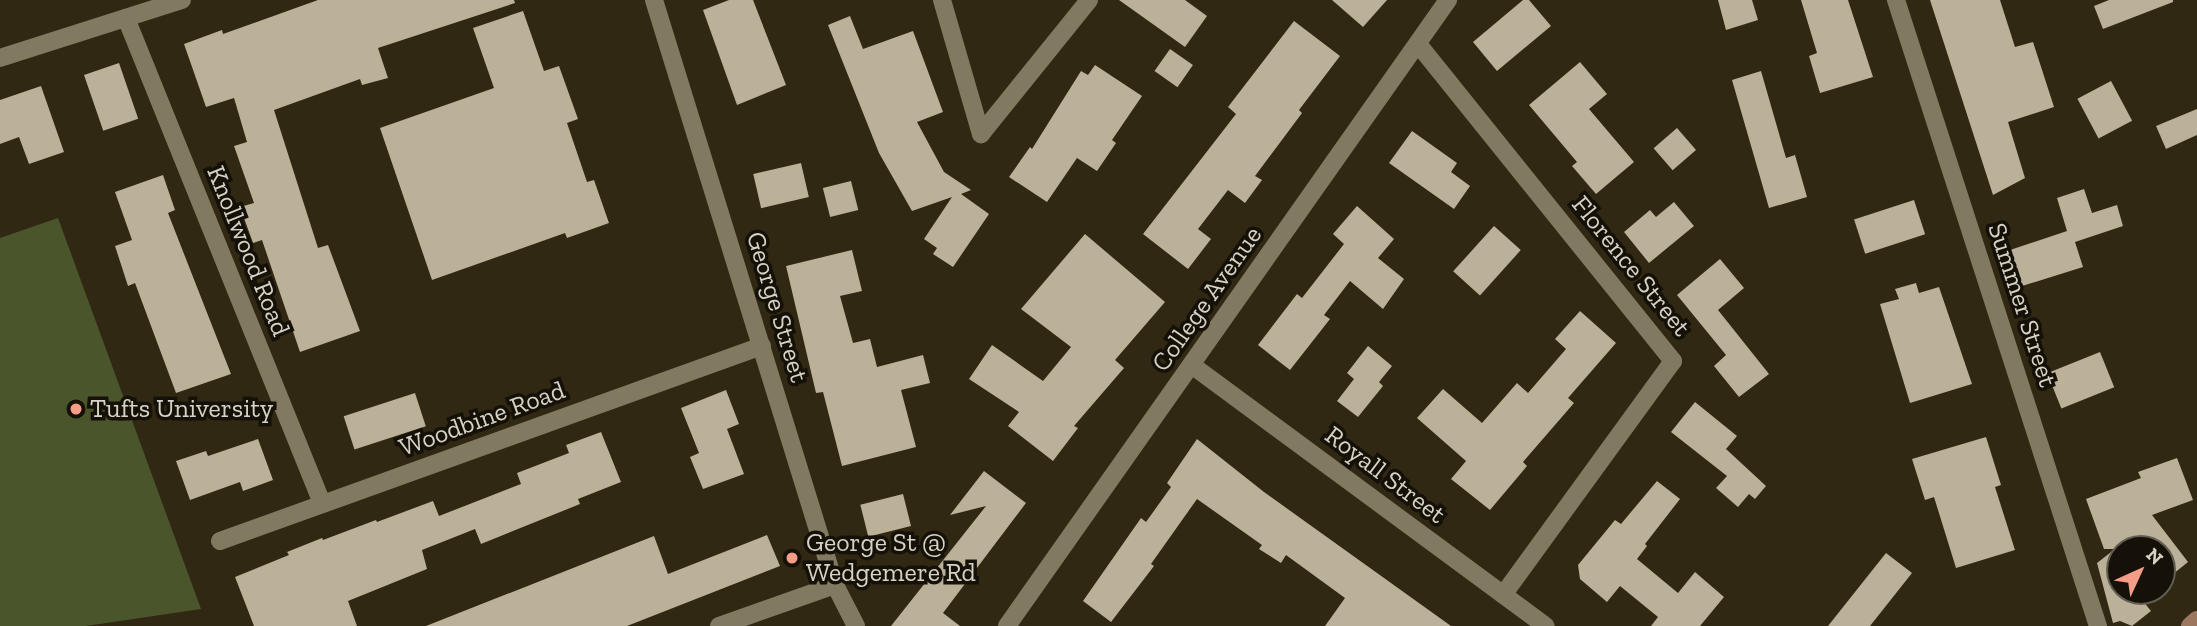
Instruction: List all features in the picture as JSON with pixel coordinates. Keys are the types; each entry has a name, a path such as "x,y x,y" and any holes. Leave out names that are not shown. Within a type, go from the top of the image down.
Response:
{"main road":[{"path":"2190,626 2197,620"}],"street":[{"path":"0,58 182,0"},
{"name":"George Street","path":"654,0 835,585 856,626"},
{"path":"942,0 981,134 1089,0"},
{"name":"College Avenue","path":"1007,626 1193,366 1448,0"},
{"name":"Summer Street","path":"1896,0 2098,626"},
{"name":"Knollwood Road","path":"126,18 322,503"},
{"name":"Florence Street","path":"1418,44 1673,361 1503,595"},
{"name":"Woodbine Road","path":"220,541 762,346"},
{"name":"Royall Street","path":"1193,366 1546,626"},
{"path":"719,626 835,585"}],"green space":[{"name":"Tufts University","path":"58,218 201,609 86,626 0,626 0,238"}],"building":[{"path":"318,0 514,0 515,3 378,48 388,78 362,85 360,79 274,110 318,248 328,245 360,331 300,352 262,240 253,243 240,207 254,203 234,146 247,142 234,98 206,107 184,44 222,30 223,34"},
{"path":"729,0 753,0 786,85 737,105 703,10"},
{"path":"1119,0 1185,0 1207,16 1185,47"},
{"path":"1332,0 1387,0 1363,27"},
{"path":"1523,0 1529,0 1551,26 1497,71 1473,42"},
{"path":"1718,0 1752,0 1758,20 1726,30"},
{"path":"1801,0 1848,0 1873,77 1820,93 1809,56 1817,53"},
{"path":"1930,0 2000,0 2015,47 2033,42 2054,107 2008,122 2025,178 1993,195"},
{"path":"2109,0 2173,2 2103,29 2094,6"},
{"path":"523,11 544,71 559,66 578,119 567,123 587,182 594,180 609,223 567,238 565,233 432,280 380,128 494,88 473,28"},
{"path":"850,16 863,49 913,31 943,112 917,122 944,172 971,190 961,194 989,214 953,267 933,254 937,248 924,239 952,197 912,211 879,153 828,25"},
{"path":"1294,21 1340,56 1299,110 1302,113 1255,176 1262,180 1245,203 1228,190 1198,229 1211,239 1188,269 1143,234 1236,114 1228,107"},
{"path":"1170,49 1193,65 1177,87 1155,71"},
{"path":"1580,62 1607,94 1589,109 1634,162 1596,194 1572,166 1577,162 1529,105"},
{"path":"119,63 138,119 103,131 84,75"},
{"path":"1095,65 1142,96 1112,140 1116,143 1097,171 1077,158 1047,202 1009,177 1030,147 1032,149 1081,71 1088,75"},
{"path":"1761,71 1786,158 1795,155 1807,197 1769,208 1732,80"},
{"path":"2111,81 2132,121 2099,139 2077,99"},
{"path":"41,86 64,152 29,164 19,137 0,144 0,100"},
{"path":"2197,109 2197,135 2166,149 2156,126"},
{"path":"1677,128 1696,150 1673,170 1654,148"},
{"path":"1412,131 1457,163 1451,172 1470,186 1454,209 1389,163"},
{"path":"801,163 809,197 761,208 753,174"},
{"path":"163,175 175,210 168,213 231,374 176,393 135,283 128,286 115,246 132,240 115,192"},
{"path":"851,181 858,210 830,217 823,188"},
{"path":"2084,189 2092,213 2117,205 2123,226 2075,242 2083,267 2019,287 2007,251 2067,231 2057,198"},
{"path":"1914,200 1925,234 1865,254 1854,219"},
{"path":"1674,202 1694,226 1649,263 1624,232 1650,210 1656,217"},
{"path":"1357,206 1394,239 1378,258 1404,279 1383,309 1350,281 1324,315 1330,319 1290,370 1258,345 1297,294 1302,298 1344,244 1333,234"},
{"path":"1494,226 1521,250 1480,295 1453,271"},
{"path":"1085,234 1165,302 1115,360 1124,368 1074,426 1078,428 1053,461 1008,426 1019,412 969,379 992,345 1043,381 1071,347 1021,309"},
{"path":"852,250 862,291 840,296 853,343 870,339 877,367 923,355 930,383 901,390 916,447 842,466 823,392 816,393 786,266"},
{"path":"1720,259 1744,288 1718,310 1769,374 1739,397 1714,366 1726,355 1677,295"},
{"path":"1916,283 1919,293 1939,287 1972,384 1910,403 1880,304 1899,299 1895,289"},
{"path":"1580,311 1616,343 1568,398 1574,403 1523,462 1527,466 1490,510 1451,479 1466,461 1417,418 1443,389 1482,423 1517,383 1528,393 1566,349 1555,339"},
{"path":"1368,346 1392,366 1379,382 1383,386 1358,417 1337,401 1354,379 1347,373"},
{"path":"2100,352 2114,387 2061,409 2047,373"},
{"path":"726,390 739,424 727,429 744,474 703,489 690,457 699,453 681,408"},
{"path":"415,393 426,426 354,449 344,416"},
{"path":"1695,402 1737,436 1726,449 1766,486 1755,499 1749,494 1738,507 1716,488 1727,476 1671,432"},
{"path":"601,432 621,482 578,499 580,504 481,544 475,529 422,550 427,569 348,601 357,626 254,626 235,577 322,538 323,540 376,520 377,522 433,501 439,516 521,484 517,473 569,453 566,445"},
{"path":"1986,437 2001,485 1995,487 2015,550 1956,568 1934,497 1925,500 1912,459"},
{"path":"258,439 273,480 243,491 240,482 190,500 176,461 206,451 208,456"},
{"path":"1197,439 1264,492 1451,626 1325,626 1345,598 1286,555 1281,563 1259,549 1262,545 1197,499 1151,564 1154,566 1111,622 1083,601 1141,518 1146,522 1171,487 1167,483"},
{"path":"2177,458 2193,500 2152,515 2167,535 2106,535 2104,549 2086,499 2141,478 2138,472"},
{"path":"984,471 1026,503 943,613 960,626 891,626 986,506 950,515"},
{"path":"1657,481 1680,499 1645,544 1647,546 1637,559 1678,593 1695,572 1724,597 1700,626 1651,626 1658,617 1620,586 1607,602 1580,579 1578,565 1615,520 1621,524"},
{"path":"903,494 911,526 868,537 860,505"},
{"path":"767,535 780,566 627,626 426,626 654,536 668,574"},
{"path":"2176,546 2188,562 2176,572"},
{"path":"1886,553 1912,573 1870,626 1828,626"},
{"path":"2106,556 2106,597 2097,563"},
{"path":"2108,605 2146,605 2151,611 2132,626 2120,621 2113,623"}],"place":[{"name":"Tufts University","path":"76,409"},
{"name":"George St @ Wedgemere Rd","path":"792,558"}]}
